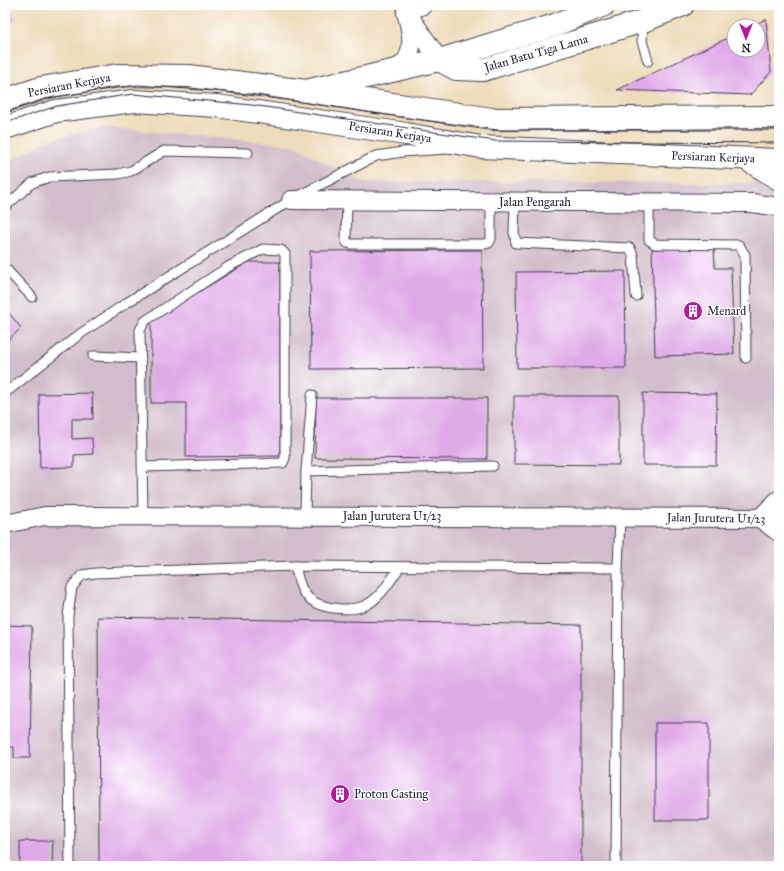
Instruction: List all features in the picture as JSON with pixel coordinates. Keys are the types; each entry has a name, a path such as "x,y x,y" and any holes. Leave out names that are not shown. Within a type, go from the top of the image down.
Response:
{"main road":[{"name":"Jalan Batu Tiga Lama","path":"439,60 555,25 604,5"},
{"name":"Jalan Batu Tiga Lama","path":"439,60 456,69 483,70 643,21 684,5"},
{"path":"306,91 439,60"},
{"name":"Persiaran Kerjaya","path":"5,100 41,88 118,75 189,76 306,91 492,119 779,117"},
{"name":"Persiaran Kerjaya","path":"5,128 56,111 134,101 217,106 406,134 481,147 779,160"},
{"path":"746,159 779,179"},
{"path":"774,522 779,502"}],"street":[{"path":"405,9 423,5"},
{"path":"405,9 439,60"},
{"path":"393,71 405,62 410,51 411,37 405,9"},
{"name":"Jalan Pengarah","path":"291,200 752,203 779,207"},
{"name":"Jalan Jurutera U1/23","path":"5,524 45,516 620,517 774,522"}],"lane":[{"path":"643,21 642,41 648,61"},
{"path":"5,393 80,334 128,302 291,200 376,156 404,152 481,147"},
{"path":"5,207 32,183 49,177 118,174 132,171 164,151 248,153"},
{"path":"347,201 346,240 347,243 351,244 489,243 492,239 491,202"},
{"path":"515,202 514,232 516,244 630,248 633,255 636,296"},
{"path":"649,202 649,240 656,244 739,244 745,255 746,358"},
{"path":"142,467 283,463 285,458 284,252 281,250 263,249 228,267 144,321 140,330 141,358 142,467 143,516"},
{"path":"5,268 32,297"},
{"path":"93,356 141,358"},
{"path":"305,516 306,471 312,395"},
{"path":"306,471 492,466"},
{"path":"616,866 618,568 620,517"},
{"path":"70,866 68,616 72,587 82,575 96,573 295,566 618,568"},
{"path":"295,566 302,589 310,599 330,608 356,608 368,604 379,595 400,567"}],"shaded area":[{"path":"5,5 9,5 17,19 5,28"},
{"path":"104,127 293,145 362,182 779,183 779,866 5,866 5,164 46,141"}],"building":[{"path":"766,19 771,72 750,95 617,90 726,39 726,58 766,58"},
{"name":"Menard","path":"714,247 715,268 731,268 734,354 655,356 652,249"},
{"path":"482,250 483,368 311,369 310,251"},
{"path":"248,262 280,262 280,456 186,457 186,403 151,403 151,321"},
{"path":"625,271 626,368 517,368 516,272"},
{"path":"5,308 21,328 5,343"},
{"path":"92,393 93,419 72,419 72,439 92,438 93,454 74,455 74,467 40,468 39,394"},
{"path":"643,393 717,394 716,465 643,465"},
{"path":"514,396 619,396 619,465 514,464"},
{"path":"316,398 487,398 487,459 315,458"},
{"name":"Proton Casting","path":"98,617 581,625 581,866 99,866"},
{"path":"5,625 32,626 30,758 14,758 14,747 5,747"},
{"path":"655,723 709,723 709,820 655,820"},
{"path":"20,841 53,841 52,866 20,866"}],"tram line":[{"path":"5,113 54,97 138,85 250,94 372,113 497,130 779,130"},
{"path":"5,123 57,106 133,94 252,105 495,141 779,143"}],"place":[{"name":"Menard","path":"693,311"},
{"name":"Proton Casting","path":"340,794"}]}
